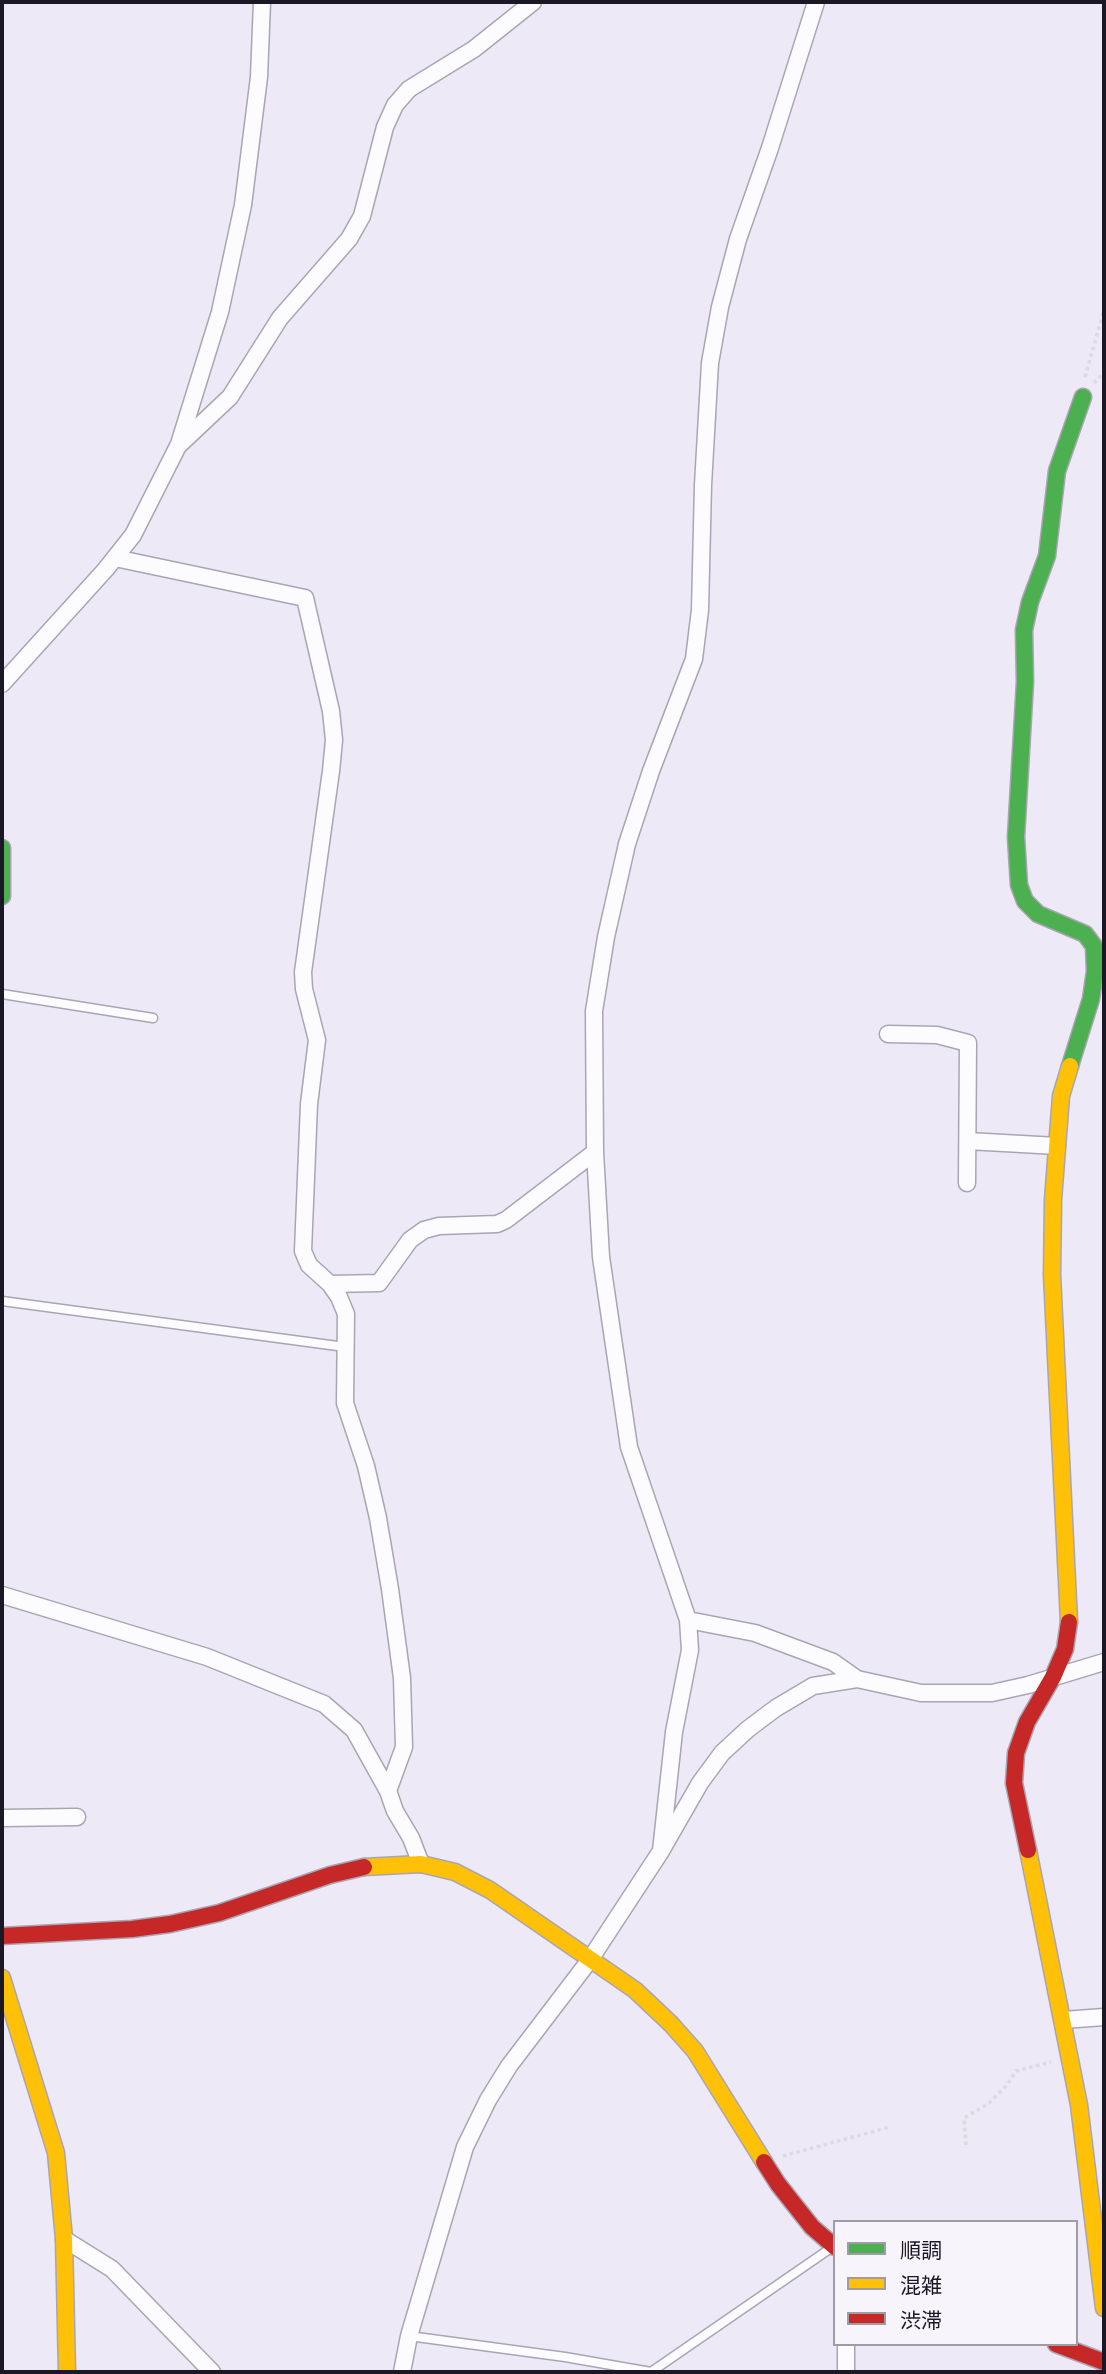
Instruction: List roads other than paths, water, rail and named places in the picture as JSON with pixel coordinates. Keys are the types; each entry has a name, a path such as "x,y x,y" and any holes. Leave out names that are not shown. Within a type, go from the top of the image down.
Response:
{"street":[{"path":"2,684 133,535 178,446 220,312 243,205 259,77 262,2"},
{"path":"178,446 230,397 280,318 349,239 362,216 385,127 395,105 409,89 474,49 533,2"},
{"path":"661,1851 674,1732 690,1650 688,1619 629,1447 601,1258 595,1152 594,1011 606,937 627,844 651,771 694,659 700,610 710,363 720,307 738,239 817,2"},
{"path":"1083,397 1057,471 1047,556 1030,602 1024,630 1026,682 1016,837 1019,885 1025,901 1038,914 1085,934 1094,946 1095,971 1091,999 1061,1096 1053,1200 1052,1276 1069,1629 1065,1649 1027,1722 1016,1753 1014,1783 1071,2057 1102,2271 1104,2308"},
{"path":"115,558 305,598 331,711 334,740 303,972 304,989 317,1040 309,1104 303,1251 309,1265 330,1284 339,1297 346,1314 345,1404 366,1466 378,1518 402,1678 404,1748 388,1791"},
{"path":"2,848 2,896"},
{"path":"888,1034 937,1035 968,1043 967,1183"},
{"path":"968,1141 1057,1146"},
{"path":"330,1284 379,1283 410,1240 424,1230 439,1226 497,1224 506,1220 595,1152"},
{"path":"2,1595 207,1657 324,1703 355,1730 388,1791 421,1864"},
{"path":"688,1619 755,1633 833,1662 857,1679"},
{"path":"402,2372 409,2336 470,2136 488,2100 509,2066 589,1961 661,1851 700,1783 722,1753 776,1708 813,1686 857,1679 921,1693 992,1693 1104,1662"},
{"path":"2,1818 77,1817"},
{"path":"2,1936 132,1929 170,1924 219,1913 330,1875 372,1865 421,1864 455,1872 490,1890 589,1961 635,1990 687,2042 778,2184 812,2227 833,2246"},
{"path":"2,1978 56,2153 64,2239 67,2372"},
{"path":"1063,2020 1104,2017"},
{"path":"64,2239 112,2269 212,2372"},
{"path":"846,2346 846,2372"},
{"path":"1061,2346 1104,2362"}],"lane":[{"path":"2,994 153,1018"},
{"path":"2,1301 345,1347"},
{"path":"409,2336 565,2357 651,2372 833,2248"}]}
